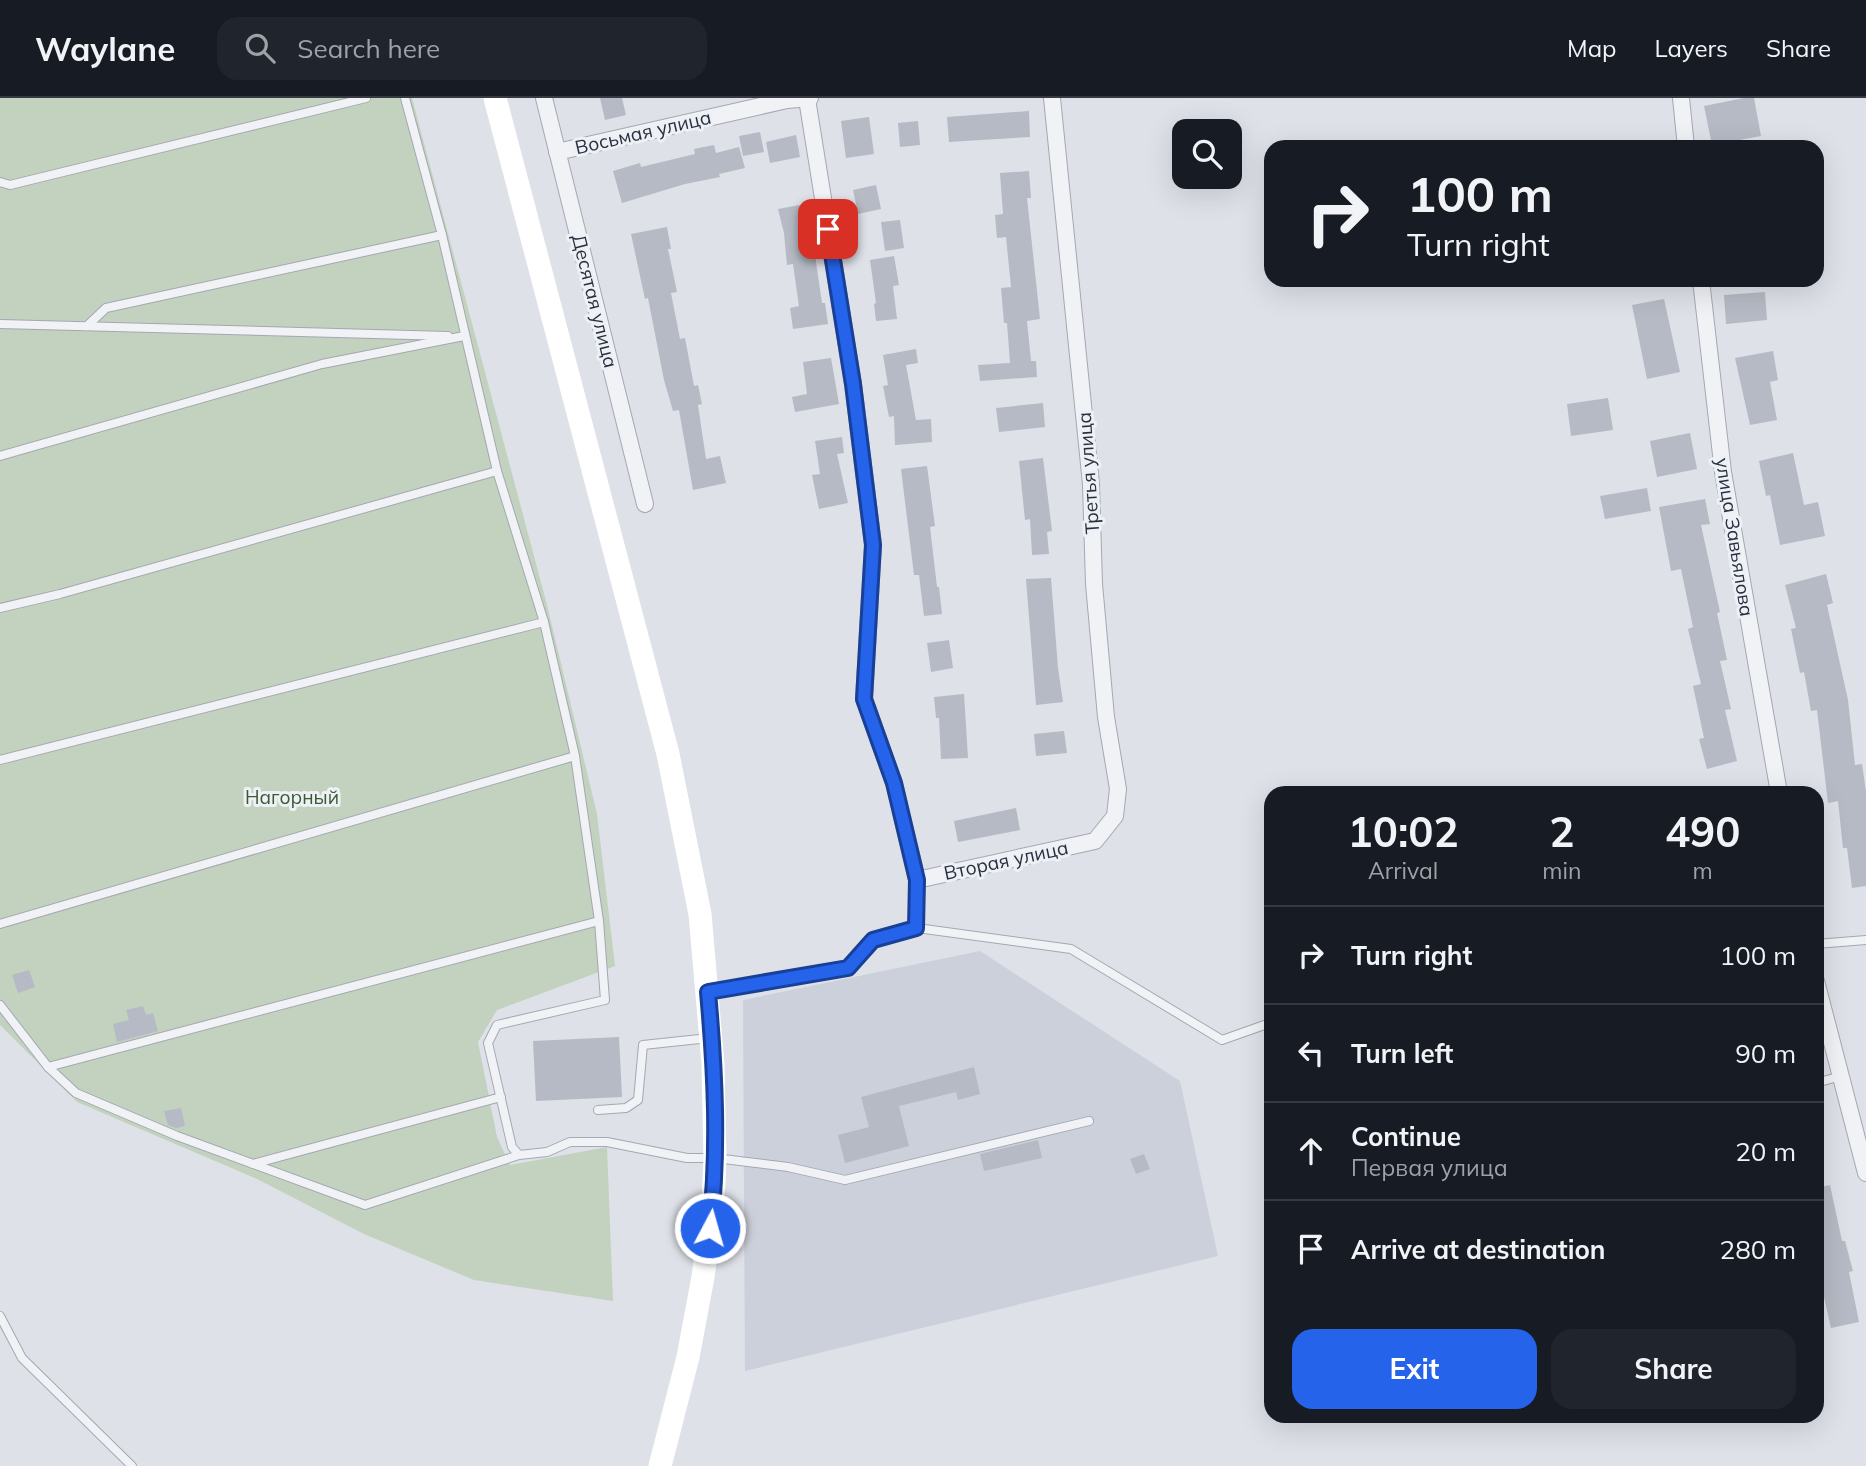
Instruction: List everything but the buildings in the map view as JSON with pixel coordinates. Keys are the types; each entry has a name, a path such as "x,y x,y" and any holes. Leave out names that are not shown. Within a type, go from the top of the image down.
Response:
{"main road":[{"path":"495,98 668,754 700,914 712,1037 715,1158 713,1204 704,1277 688,1357 660,1466"}],"street":[{"name":"Десятая улица","path":"544,98 645,504"},
{"name":"Восьмая улица","path":"558,152 787,99 809,98"},
{"path":"809,98 853,384 873,545 864,699 894,783 917,880"},
{"name":"Третья улица","path":"1052,98 1091,484 1094,584 1106,717 1118,789 1115,816 1095,841"},
{"path":"1681,98 1685,140"},
{"name":"улица Завьялова","path":"1702,287 1723,472 1778,786"},
{"name":"Вторая улица","path":"917,880 1095,841"},
{"path":"1824,1011 1866,1173"}],"lane":[{"path":"0,182 10,185 366,98"},
{"path":"405,98 442,235 497,471 544,622 575,756 599,921 605,1000 497,1025 488,1044 510,1139 519,1155"},
{"path":"87,326 106,308 442,235"},
{"path":"0,324 464,336"},
{"path":"0,456 322,364 464,336"},
{"path":"0,608 74,590 497,471"},
{"path":"0,760 544,622"},
{"path":"0,924 575,756"},
{"path":"916,928 917,880"},
{"path":"48,1067 599,921"},
{"path":"708,992 848,968 873,940 916,928 1071,949 1222,1040 1264,1025"},
{"path":"1824,943 1866,940"},
{"path":"0,1005 48,1067 76,1093 177,1136 365,1205 519,1155 547,1152 570,1142 607,1142 663,1154 788,1167 845,1180 1089,1121"},
{"path":"598,1110 626,1108 638,1100 642,1045 712,1037"},
{"path":"1824,1081 1841,1076"},
{"path":"253,1164 502,1097"},
{"path":"0,1316 22,1358 132,1466"}],"shaded area":[{"path":"980,951 1180,1081 1218,1256 745,1371 743,1000"}],"green space":[{"name":"Нагорный","path":"0,98 412,98 547,605 597,814 615,966 497,1010 478,1042 497,1137 510,1165 607,1147 613,1301 474,1280 364,1234 257,1179 77,1102 0,1025"}],"route":[{"path":"710,1228 715,1158 708,992 848,968 873,940 916,928 917,880 894,783 864,699 873,545 853,384 828,229"}]}
